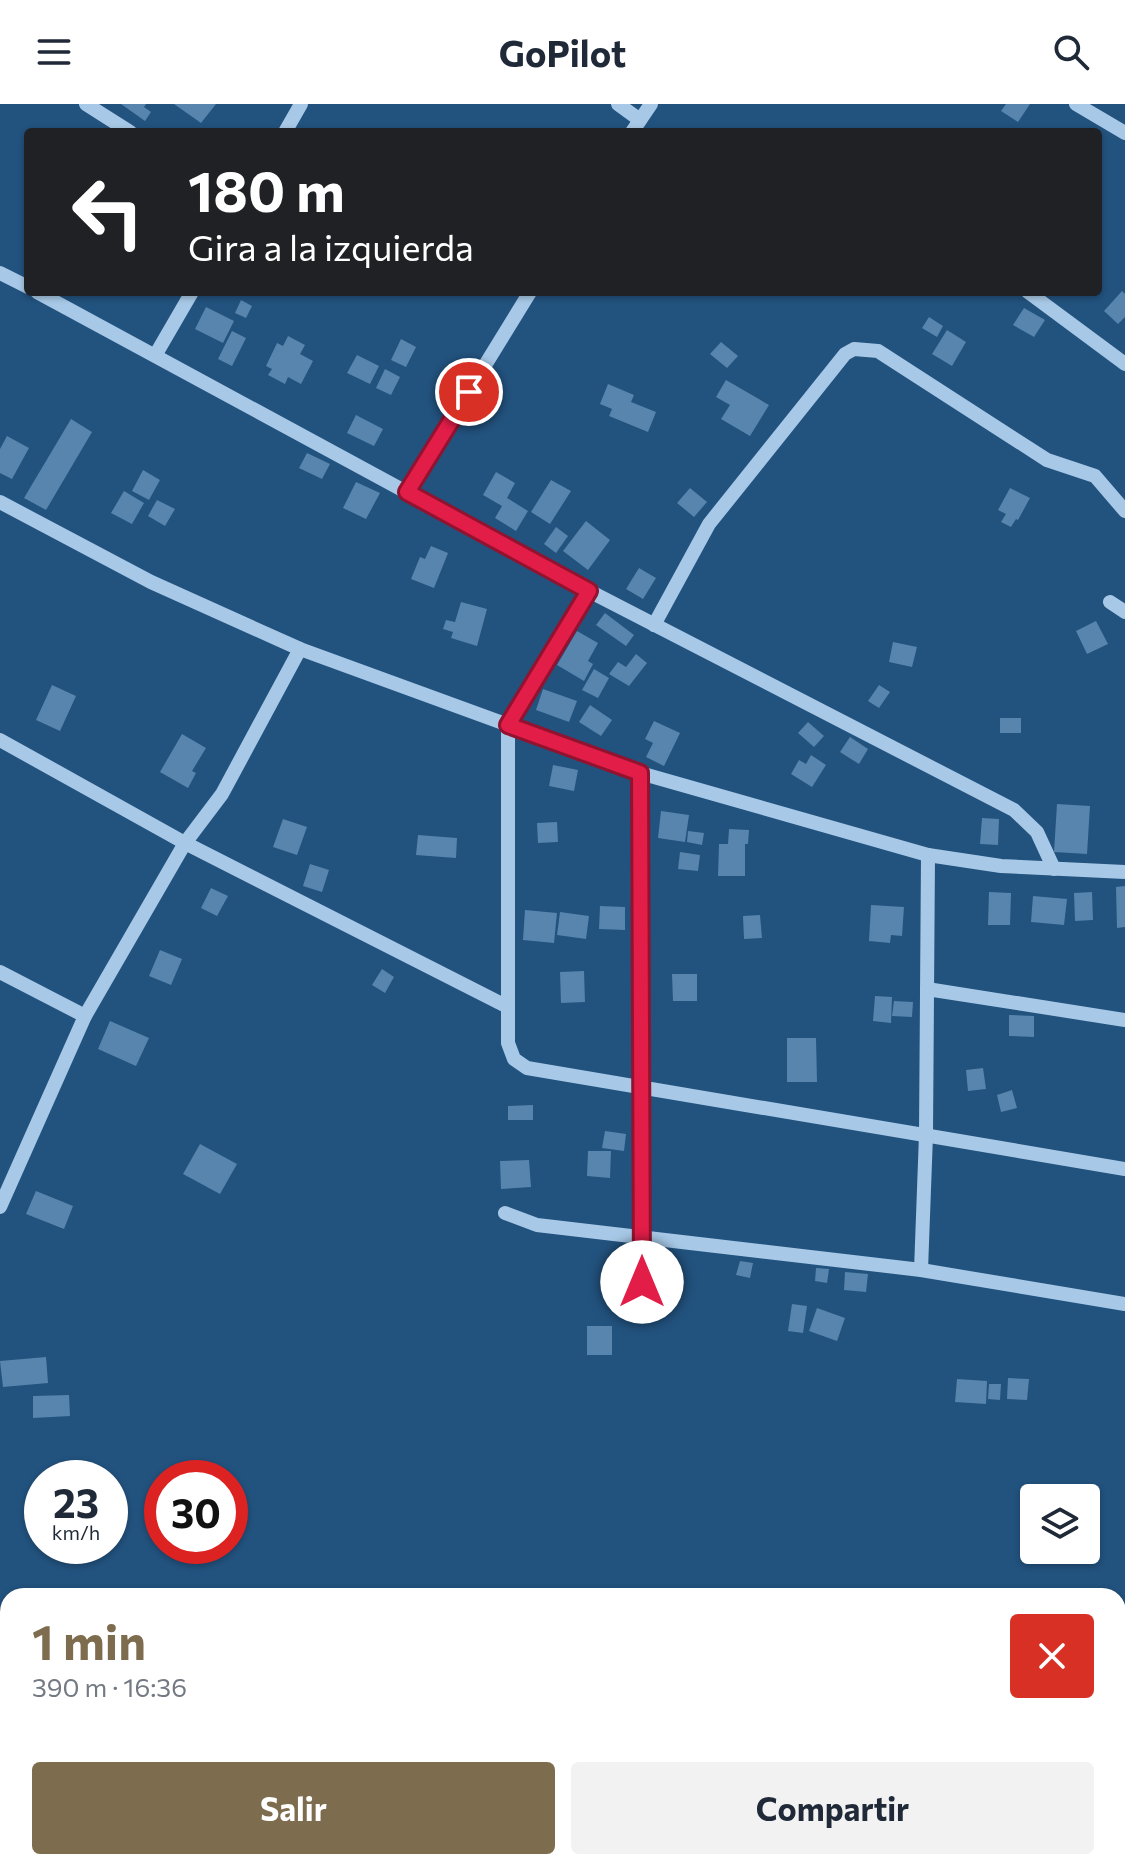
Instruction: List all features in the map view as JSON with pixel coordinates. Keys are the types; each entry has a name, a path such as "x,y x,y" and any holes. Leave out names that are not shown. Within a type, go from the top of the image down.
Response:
{"street":[{"path":"86,104 124,128"},
{"path":"618,104 636,126 651,104"},
{"path":"1076,104 1125,133"},
{"path":"287,128 298,105"},
{"path":"0,273 24,285"},
{"path":"45,296 589,591 1014,810 1037,832 1054,869"},
{"path":"156,354 190,296"},
{"path":"407,492 528,296"},
{"path":"1033,296 1125,364"},
{"path":"654,625 709,524 845,354 854,349 878,351 1047,460 1095,476 1125,511"},
{"path":"0,502 151,582 300,649 640,773 928,855 1001,866 1125,872"},
{"path":"589,591 508,725 508,1043 514,1059 527,1068 1125,1169"},
{"path":"1110,602 1125,612"},
{"path":"0,1207 85,1016 185,843 222,794 300,649"},
{"path":"0,740 185,843 508,1007"},
{"path":"640,773 642,1282"},
{"path":"921,1270 926,1135 928,855"},
{"path":"0,972 85,1016"},
{"path":"927,989 1125,1020"},
{"path":"505,1213 537,1225 921,1270 1125,1304"}],"building":[{"path":"121,104 146,104 144,107 151,112 145,121"},
{"path":"174,104 216,104 201,123"},
{"path":"1006,104 1030,104 1018,122 1001,111"},
{"path":"1122,291 1125,294 1125,317 1118,324 1104,311"},
{"path":"241,300 252,306 246,318 235,313"},
{"path":"206,307 234,321 223,343 195,329"},
{"path":"1024,308 1045,320 1034,337 1013,325"},
{"path":"929,317 943,326 937,337 922,328"},
{"path":"947,330 966,342 952,366 932,354"},
{"path":"232,331 246,338 232,366 218,359"},
{"path":"288,336 305,345 300,354 313,361 301,384 288,377 285,384 268,375 272,369 266,366 277,343 283,346"},
{"path":"401,339 416,347 406,367 391,360"},
{"path":"721,342 738,356 727,368 710,354"},
{"path":"357,355 379,366 370,384 347,373"},
{"path":"385,369 400,377 391,395 376,388"},
{"path":"726,380 769,405 750,436 721,419 730,405 716,397"},
{"path":"608,384 634,395 631,402 656,412 648,432 609,416 612,409 600,404"},
{"path":"356,415 383,429 374,446 347,433"},
{"path":"71,419 92,432 46,510 24,498"},
{"path":"7,436 29,448 12,479 0,473 0,449"},
{"path":"307,453 330,464 322,479 299,468"},
{"path":"143,470 160,480 149,500 132,491"},
{"path":"496,472 515,483 507,498 528,511 516,531 495,518 502,506 483,495"},
{"path":"551,480 571,491 550,524 531,512"},
{"path":"356,482 380,493 366,519 343,508"},
{"path":"690,488 707,502 694,517 677,503"},
{"path":"1010,488 1030,498 1011,527 1001,522 1006,514 998,510"},
{"path":"124,491 144,503 132,524 111,513"},
{"path":"157,500 175,509 165,526 148,516"},
{"path":"586,521 610,540 588,570 563,551"},
{"path":"556,527 568,536 556,553 544,544"},
{"path":"431,546 448,553 434,588 411,579 420,557 425,559"},
{"path":"639,568 656,578 643,599 626,589"},
{"path":"461,602 487,609 477,646 451,638 453,632 443,629 446,620 455,622"},
{"path":"605,613 634,635 626,646 596,625"},
{"path":"1096,621 1108,644 1087,654 1076,631"},
{"path":"577,631 598,643 588,661 593,664 584,681 557,665"},
{"path":"893,642 917,647 912,667 889,662"},
{"path":"636,654 647,663 629,686 609,674 618,662 626,667"},
{"path":"594,669 609,678 598,698 582,690"},
{"path":"52,685 76,696 60,731 36,720"},
{"path":"879,685 890,692 879,708 868,701"},
{"path":"543,689 577,701 569,722 536,710"},
{"path":"590,705 612,720 601,736 579,722"},
{"path":"1000,718 1021,718 1021,733 1000,733"},
{"path":"654,721 680,733 664,766 646,757 653,743 645,739"},
{"path":"808,722 824,736 814,747 798,733"},
{"path":"182,734 206,748 192,771 196,773 188,788 160,772"},
{"path":"850,737 868,749 859,764 840,752"},
{"path":"811,755 826,765 812,787 791,774 799,760 806,764"},
{"path":"553,765 578,770 574,791 549,786"},
{"path":"1057,804 1090,806 1087,854 1054,852"},
{"path":"661,811 689,815 685,842 658,838"},
{"path":"982,818 999,819 998,845 980,844"},
{"path":"283,819 307,827 297,855 273,847"},
{"path":"557,822 558,842 538,843 537,823"},
{"path":"729,829 749,830 748,844 745,844 745,876 718,876 719,844 728,844"},
{"path":"688,831 704,833 702,845 687,842"},
{"path":"418,835 457,838 456,858 416,855"},
{"path":"680,852 700,855 698,871 678,869"},
{"path":"310,864 329,870 322,892 303,886"},
{"path":"1125,886 1125,927 1117,928 1116,887"},
{"path":"211,888 228,896 217,916 201,908"},
{"path":"989,892 1011,893 1010,925 988,925"},
{"path":"1092,892 1093,920 1075,921 1074,893"},
{"path":"1033,896 1067,899 1064,925 1031,922"},
{"path":"871,905 904,907 902,936 891,935 890,943 869,941"},
{"path":"600,906 625,907 625,930 599,929"},
{"path":"525,910 557,913 554,943 523,940"},
{"path":"560,912 589,916 586,939 557,935"},
{"path":"760,915 762,938 744,939 743,916"},
{"path":"160,950 182,959 171,985 149,976"},
{"path":"382,969 394,977 385,993 372,985"},
{"path":"584,971 585,1002 561,1003 560,972"},
{"path":"672,974 697,974 697,1001 673,1001"},
{"path":"875,996 892,997 891,1023 873,1021"},
{"path":"894,1001 913,1002 912,1017 892,1016"},
{"path":"1009,1015 1034,1016 1034,1037 1009,1036"},
{"path":"110,1021 149,1038 136,1066 98,1049"},
{"path":"787,1038 816,1038 817,1082 787,1082"},
{"path":"983,1068 986,1089 968,1091 966,1070"},
{"path":"1012,1090 1017,1108 1001,1112 997,1095"},
{"path":"533,1105 533,1120 508,1120 508,1106"},
{"path":"605,1131 626,1134 624,1151 602,1148"},
{"path":"200,1144 237,1164 220,1194 183,1174"},
{"path":"588,1151 611,1151 610,1178 587,1176"},
{"path":"529,1160 531,1187 501,1189 500,1161"},
{"path":"36,1191 73,1206 64,1229 26,1214"},
{"path":"740,1261 753,1263 750,1278 736,1275"},
{"path":"816,1268 829,1269 827,1283 815,1281"},
{"path":"845,1272 868,1274 866,1292 844,1290"},
{"path":"792,1304 807,1306 803,1333 788,1331"},
{"path":"817,1308 845,1318 837,1341 809,1331"},
{"path":"587,1326 612,1326 612,1355 587,1355"},
{"path":"46,1357 48,1383 3,1387 0,1361"},
{"path":"1008,1378 1029,1379 1027,1400 1007,1399"},
{"path":"957,1379 987,1381 986,1404 955,1402"},
{"path":"989,1384 1001,1384 1000,1400 988,1399"},
{"path":"69,1395 70,1416 33,1418 33,1396"}],"route":[{"path":"469,392 407,492 589,591 508,725 640,773 642,1282"}]}
